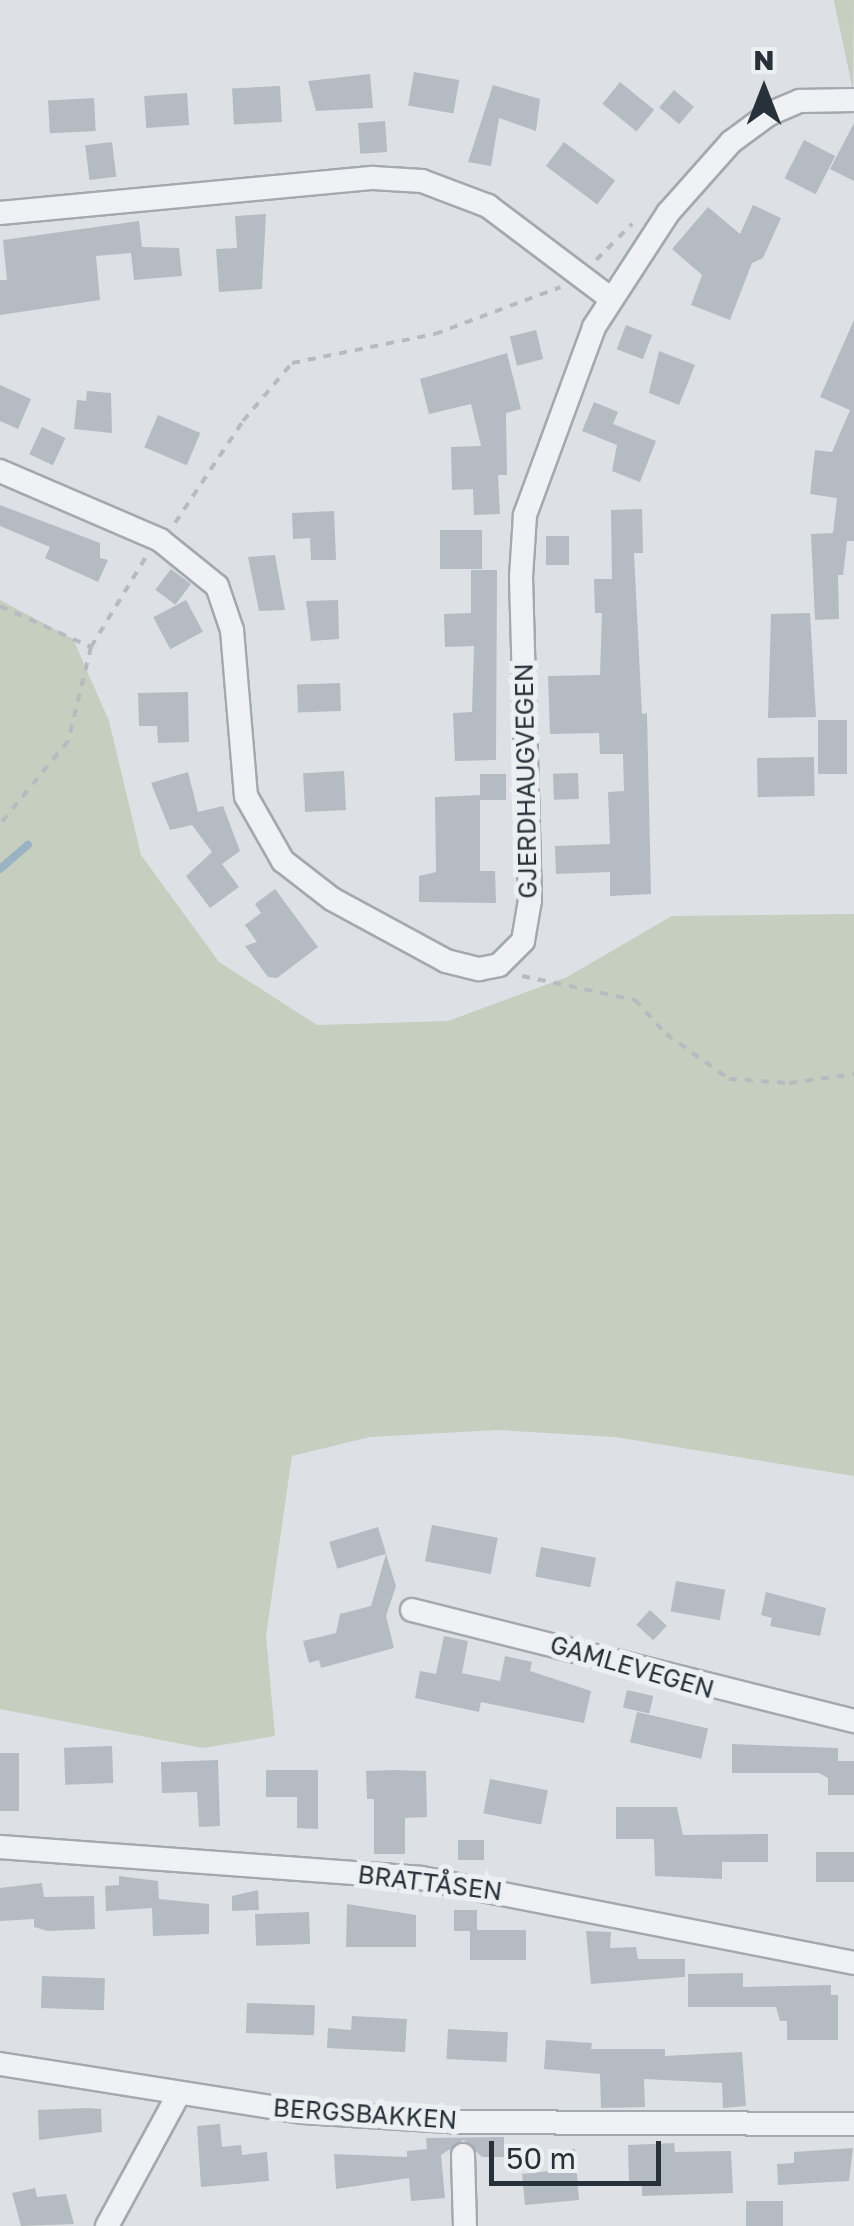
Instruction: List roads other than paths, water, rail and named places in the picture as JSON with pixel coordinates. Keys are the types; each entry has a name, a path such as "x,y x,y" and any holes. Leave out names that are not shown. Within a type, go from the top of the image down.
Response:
{"street":[{"name":"GJERDHAUGVEGEN","path":"0,470 160,540 203,569 227,608 242,774 265,838 332,899 446,961 486,968 511,958 528,924 520,576 525,515 610,298 668,212 731,142 769,114 800,102 854,100"},
{"path":"0,213 373,178 422,181 488,206 610,298"},
{"name":"GAMLEVEGEN","path":"412,1610 854,1721"},
{"name":"BRATTÅSEN","path":"0,1847 420,1878 854,1963"},
{"name":"BERGSBAKKEN","path":"0,2064 178,2096 460,2122 854,2124"},
{"path":"108,2226 178,2096"},
{"path":"463,2155 465,2226"}],"waterway":[{"path":"0,869 28,845"}]}
